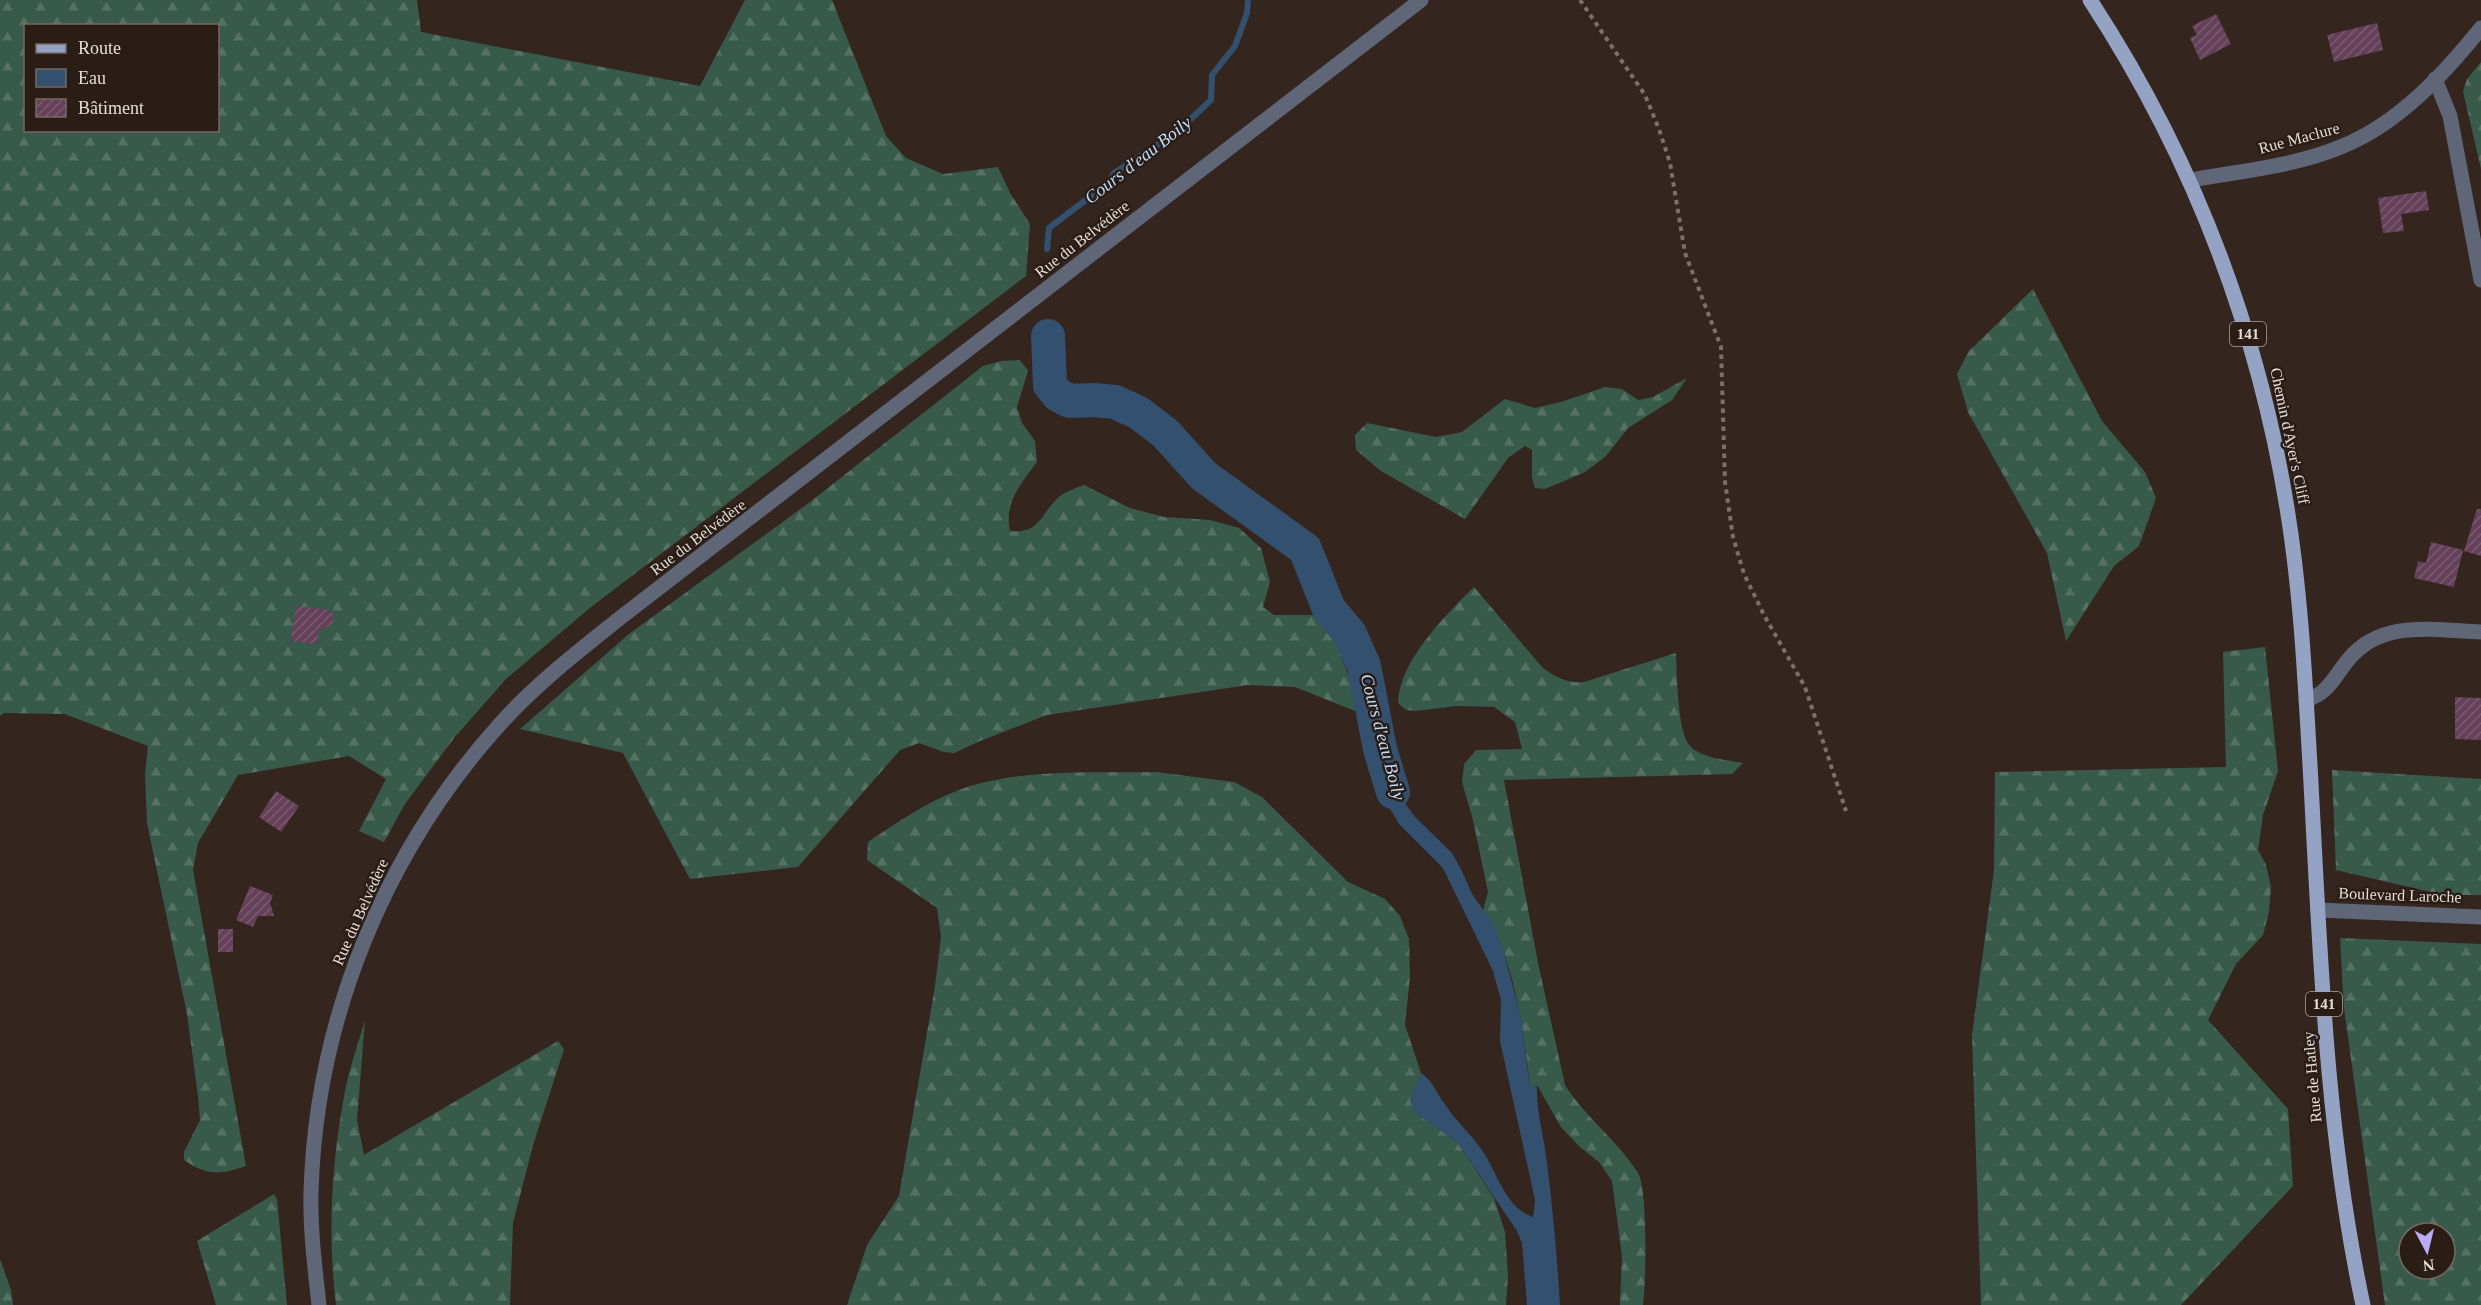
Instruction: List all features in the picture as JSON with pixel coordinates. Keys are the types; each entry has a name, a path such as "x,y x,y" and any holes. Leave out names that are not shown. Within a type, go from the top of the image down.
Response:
{"main road":[{"name":"Chemin d'Ayer's Cliff","path":"2090,0 2141,81 2191,180 2234,291 2280,463 2295,561 2306,700"},
{"name":"Rue de Hatley","path":"2306,700 2335,1143 2345,1218 2363,1305"}],"street":[{"name":"Rue du Belvédère","path":"319,1305 312,1226 313,1149 325,1071 347,984 396,871 419,830 442,795 501,722 561,666 620,618 1421,0"},
{"name":"Rue Maclure","path":"2191,180 2297,160 2341,147 2381,125 2435,79 2481,28"},
{"path":"2435,79 2450,116 2481,280"},
{"path":"2306,700 2323,693 2330,687 2357,649 2372,638 2389,632 2407,630 2481,632"},
{"name":"Boulevard Laroche","path":"2318,910 2481,916"}],"path":[{"path":"1580,0 1646,95 1659,129 1670,163 1685,253 1716,328 1721,347 1725,482 1733,537 1744,573 1764,615 1805,687 1846,811"}],"green space":[{"path":"0,0 417,0 421,32 700,86 745,0 832,0 886,136 906,158 943,174 998,167 1010,193 1030,224 1026,276 591,607 506,679 454,738 405,804 384,842 359,831 386,779 349,756 238,775 198,843 193,870 246,1166 214,1172 200,1169 184,1160 184,1152 200,1120 198,1096 187,1014 147,823 145,774 148,746 65,714 4,713 0,716"},
{"path":"2481,62 2481,169 2463,91 2467,79"},
{"path":"2033,289 2102,421 2145,472 2156,498 2139,546 2114,566 2066,641 2047,553 1968,412 1957,374 1969,351"},
{"path":"1020,360 1028,371 1017,407 1022,423 1035,441 1037,462 1019,486 1011,502 1010,531 1028,530 1061,496 1084,485 1130,508 1164,517 1210,520 1239,528 1261,548 1270,582 1263,607 1274,615 1315,615 1332,631 1359,704 1355,711 1295,687 1248,685 1047,715 954,753 919,743 900,750 798,867 690,879 623,753 520,729 629,634 810,502 983,366 1001,361"},
{"path":"1687,378 1672,400 1628,428 1606,456 1585,472 1545,489 1535,488 1532,478 1532,450 1525,446 1508,458 1465,519 1381,471 1356,450 1355,435 1367,423 1436,437 1462,432 1505,399 1535,408 1605,387 1622,389 1638,400 1653,397"},
{"path":"1474,587 1542,667 1562,679 1584,682 1676,653 1680,716 1682,728 1690,746 1707,756 1743,763 1732,774 1504,780 1538,963 1565,1085 1582,1108 1630,1161 1641,1183 1645,1237 1643,1305 1620,1305 1622,1256 1612,1181 1599,1162 1580,1147 1561,1127 1537,1085 1530,1087 1521,1020 1510,971 1493,928 1483,911 1488,892 1473,820 1462,782 1464,764 1476,750 1522,749 1515,722 1494,707 1456,706 1416,711 1406,710 1398,703 1400,687 1415,655 1437,625"},
{"path":"2265,647 2278,771 2263,815 2258,850 2266,865 2271,887 2269,912 2263,935 2236,964 2208,1020 2288,1109 2293,1186 2181,1305 1981,1305 1972,1035 1994,870 1995,772 2226,767 2223,652"},
{"path":"2332,770 2481,779 2481,895 2444,895 2336,870"},
{"path":"1156,772 1234,782 1262,797 1348,882 1385,899 1400,916 1409,939 1410,976 1405,1025 1421,1073 1410,1100 1416,1113 1457,1142 1494,1198 1505,1232 1508,1275 1506,1305 847,1305 867,1245 899,1196 935,986 941,937 937,908 867,860 868,842 935,801 982,783 1056,773"},
{"path":"2340,938 2481,944 2481,1305 2385,1305 2344,1008"},
{"path":"365,1020 357,1120 364,1155 558,1041 564,1049 533,1145 513,1223 510,1305 336,1305 332,1250 334,1167 346,1086"},
{"path":"274,1194 277,1199 287,1305 216,1305 197,1241"},
{"path":"0,1259 11,1290 13,1305 0,1305"}],"water":[{"path":"1391,748 1403,801 1416,818 1452,853 1472,894 1494,925 1505,956 1521,1018 1530,1087 1537,1085 1551,1198 1560,1305 1527,1305 1522,1243 1517,1231 1457,1142 1415,1113 1410,1100 1421,1073 1429,1080 1450,1112 1480,1147 1509,1199 1524,1213 1533,1217 1535,1200 1500,1041 1501,1000 1493,971 1443,868 1399,824 1385,800 1369,749"}],"building":[{"path":"2216,14 2231,44 2200,60 2190,38 2197,35 2192,26"},
{"path":"2377,23 2383,50 2334,62 2327,35"},
{"path":"2426,191 2429,210 2401,214 2404,231 2383,233 2378,198"},
{"path":"2477,509 2481,509 2481,556 2464,551"},
{"path":"2431,542 2463,550 2454,587 2414,578 2418,561 2426,563"},
{"path":"296,606 329,610 334,615 333,623 319,631 317,644 291,641"},
{"path":"2455,697 2481,698 2481,740 2455,739"},
{"path":"276,791 299,806 281,832 259,817"},
{"path":"250,886 273,895 270,903 274,916 258,916 253,927 236,920"},
{"path":"218,929 233,929 233,952 218,952"}],"waterway":[{"name":"Cours d'eau Boily","path":"1047,249 1049,228 1108,183 1114,173 1176,133 1211,100 1212,75 1235,46 1247,13 1248,0"},
{"name":"Cours d'eau Boily","path":"1048,336 1050,385 1058,395 1070,401 1115,402 1139,413 1165,433 1204,476 1305,549 1329,609 1350,634 1364,666 1380,749 1393,792"}]}
